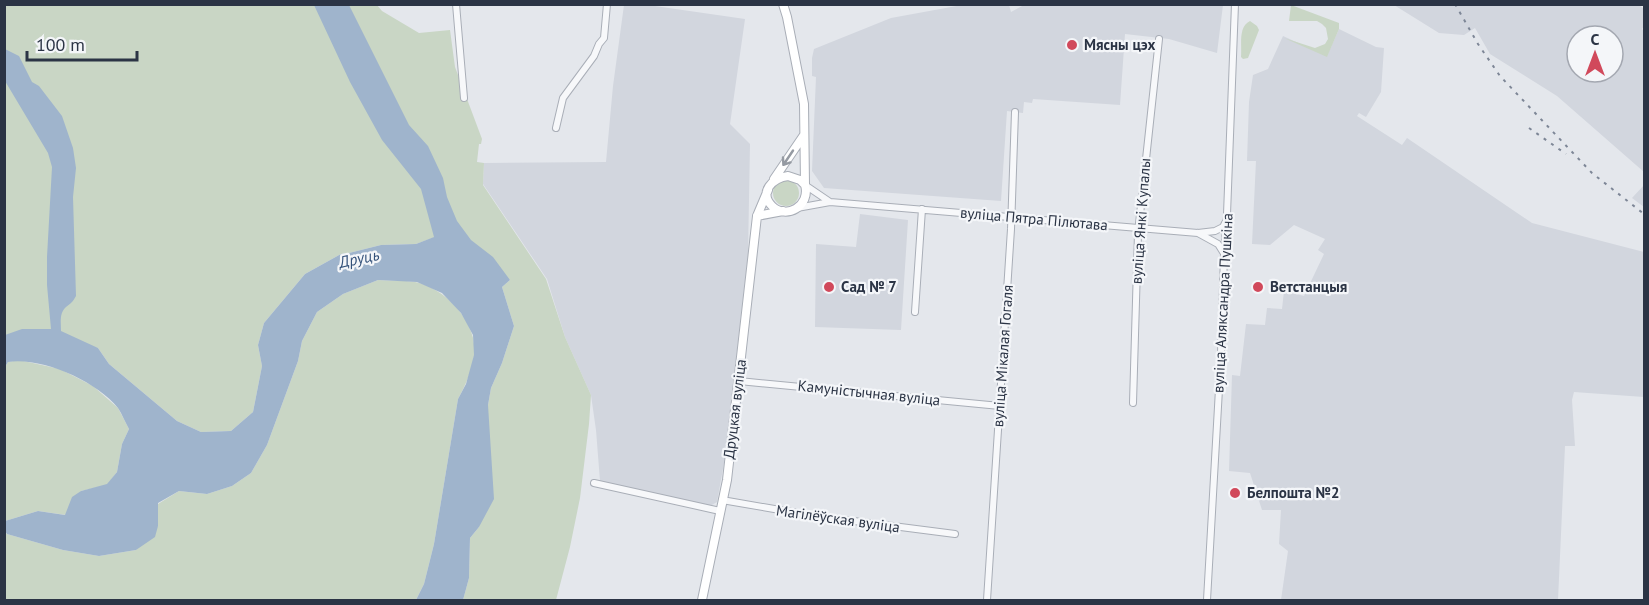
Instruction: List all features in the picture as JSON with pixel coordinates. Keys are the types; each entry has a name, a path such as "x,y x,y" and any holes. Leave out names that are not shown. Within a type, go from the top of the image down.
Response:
{"main road":[{"path":"758,216 797,208 803,204 806,197 804,104 784,4"},
{"name":"Друцкая вуліца","path":"702,600 727,480 758,216 769,186 804,134"},
{"path":"783,211 772,206 769,200 769,186 781,177 788,176 800,180 805,185"}],"street":[{"path":"456,4 464,98"},
{"path":"556,128 563,98 594,56 604,38 607,4"},
{"name":"вуліца Аляксандра Пушкіна","path":"1207,600 1227,214 1234,4"},
{"name":"вуліца Янкі Купалы","path":"1133,404 1139,229 1159,39"},
{"name":"вуліца Мікалая Гогаля","path":"987,600 1012,217 1015,112"},
{"name":"вуліца Пятра Пілютава","path":"805,185 830,202"},
{"name":"вуліца Пятра Пілютава","path":"797,208 830,202 1198,233 1215,231 1223,227 1227,214"},
{"path":"915,312 922,209"},
{"path":"1198,233 1218,244 1224,254"},
{"name":"Камуністычная вуліца","path":"739,381 1000,406"},
{"path":"594,483 720,511"},
{"name":"Магілёўская вуліца","path":"722,500 815,516 955,534"}],"shaded area":[{"path":"1026,4 1223,5 1217,53 1169,39 1125,34 1120,105 1033,99 1032,103 1024,102 1023,113 1007,111 1001,201 824,188 812,171 816,77 812,76 814,49 891,18 962,5 1009,5 1011,12"},
{"path":"624,5 648,5 745,19 730,124 750,144 748,254 724,463 717,502 710,506 600,481 591,395 565,337 547,279 483,184 484,163 606,162"},
{"path":"1394,5 1639,5 1644,9 1642,29 1644,31 1644,172 1557,96 1490,54 1475,28 1464,35 1439,33"},
{"path":"1339,29 1376,47 1384,48 1381,92 1366,117 1359,113 1357,116 1402,145 1407,138 1532,223 1644,252 1644,397 1574,392 1572,400 1575,446 1565,446 1558,600 1281,600 1288,551 1279,544 1281,510 1262,510 1250,473 1229,471 1232,375 1240,376 1246,324 1265,325 1267,308 1282,309 1284,291 1304,296 1324,254 1318,250 1325,239 1294,225 1270,245 1252,244 1256,161 1247,161 1249,102 1253,75 1268,69 1283,36 1327,56"},
{"path":"1644,185 1644,207 1632,198"},
{"path":"860,214 908,220 901,330 815,327 816,244 856,247"}],"green space":[{"path":"5,5 377,5 382,11 419,33 450,30 455,67 482,139 479,144 477,162 484,163 483,185 546,279 565,337 591,395 580,498 556,600 463,600 469,578 470,538 479,527 491,388 514,326 502,287 510,280 435,237 416,244 381,245 341,254 305,274 264,323 258,345 262,366 253,412 231,431 201,432 177,421 109,364 98,348 5,335"},
{"path":"1291,5 1339,23 1339,29 1327,57 1284,38 1315,48 1325,44 1328,39 1326,28 1317,21 1289,21"},
{"path":"1250,21 1259,30 1248,58 1243,59 1241,57 1242,32"},
{"path":"786,180 795,184 799,193 795,202 786,206 777,202 773,193 777,184"},
{"path":"378,280 415,282 438,292 458,309 466,320 474,344 472,367 458,399 434,544 424,584 416,600 5,600 4,531 7,534 63,550 99,556 136,550 158,526 158,504 179,491 207,494 232,486 251,473 267,445 298,361 302,341 317,312 343,294"},
{"path":"19,360 60,369 93,386 118,408 129,429 122,444 117,472 107,485 81,491 66,515 38,511 5,521 5,367 8,362"}],"water":[{"name":"Друць","path":"314,5 349,5 409,125 428,146 443,178 447,197 457,221 471,240 493,257 510,280 502,287 514,326 491,388 488,405 494,499 479,527 470,538 469,578 463,600 416,600 424,584 434,544 458,399 466,384 474,355 473,335 461,313 442,293 417,282 378,280 343,294 317,312 302,341 298,361 267,445 251,473 232,486 207,494 179,491 158,503 158,526 155,537 136,550 99,556 63,550 7,534 5,531 5,521 38,511 65,515 72,497 81,491 107,484 117,472 122,444 129,429 118,408 108,398 68,373 22,361 8,362 5,367 5,335 22,329 51,329 47,257 52,167 48,153 5,81 5,49 19,56 32,82 39,86 62,116 73,148 76,168 73,197 76,296 62,312 61,331 98,348 109,364 177,421 201,432 231,431 253,412 262,366 258,345 264,323 305,274 341,254 381,245 416,244 434,237 421,189 382,140 350,82"}],"railway":[{"path":"1455,4 1500,76 1592,173 1644,214"},
{"path":"1529,128 1566,154"}],"place":[{"name":"Мясны цэх","path":"1072,45"},
{"name":"Сад № 7","path":"829,287"},
{"name":"Ветстанцыя","path":"1258,287"},
{"name":"Белпошта №2","path":"1235,493"}]}
